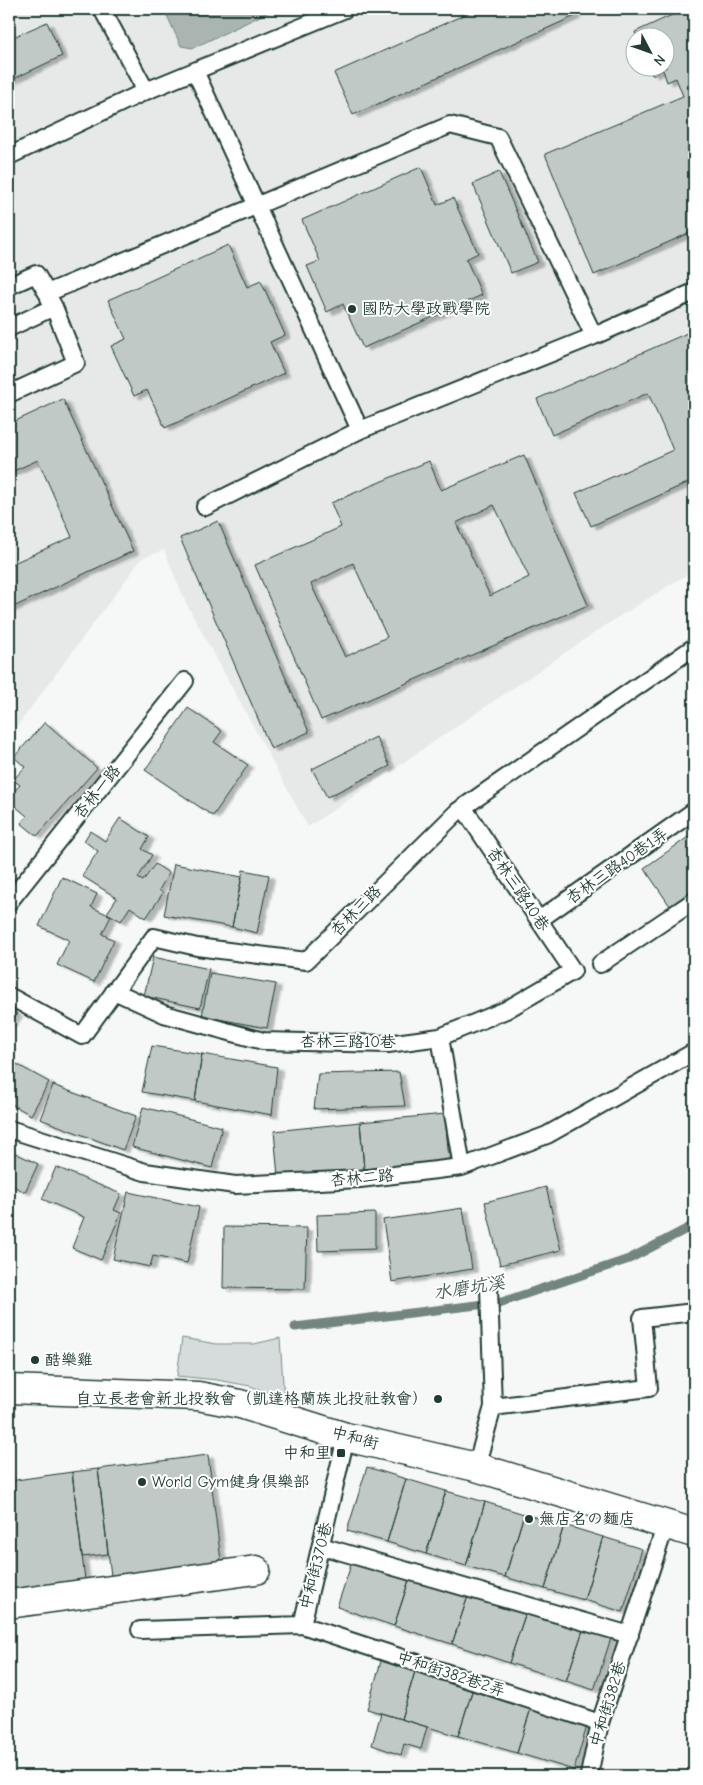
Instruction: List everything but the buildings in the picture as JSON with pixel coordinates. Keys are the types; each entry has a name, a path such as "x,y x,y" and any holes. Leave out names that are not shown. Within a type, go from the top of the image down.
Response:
{"street":[{"name":"中和街","path":"9,1389 198,1396 240,1404 346,1437 476,1467 694,1533"},
{"path":"9,1604 256,1570"}],"lane":[{"path":"102,9 146,91"},
{"path":"9,156 146,91 345,9"},
{"path":"195,71 360,430"},
{"path":"9,328 50,300 257,207 450,125 498,137 594,336"},
{"path":"9,286 36,274 50,300 76,364 9,394"},
{"path":"205,507 360,430 594,336 694,292"},
{"name":"杏林三路","path":"9,996 82,1036 154,936 197,947 306,961 458,810 692,654"},
{"name":"杏林一路","path":"9,902 185,681"},
{"name":"杏林三路40巷","path":"463,807 573,971"},
{"name":"杏林三路40巷1弄","path":"539,920 694,812"},
{"path":"600,964 694,901"},
{"name":"杏林三路10巷","path":"114,991 164,1014 263,1041 388,1044 440,1037 506,1010 573,971"},
{"path":"440,1037 462,1167"},
{"name":"杏林二路","path":"9,1129 145,1172 235,1185 360,1179 462,1167 547,1135 694,1052"},
{"path":"476,1467 493,1407 489,1287"},
{"path":"493,1407 649,1388 642,1318 694,1312"},
{"name":"中和街370巷","path":"140,1630 302,1625 346,1437"},
{"name":"中和街382巷","path":"589,1775 600,1723 666,1524"},
{"path":"321,1546 630,1634"},
{"name":"中和街382巷2弄","path":"302,1625 600,1723"}],"shaded area":[{"name":"國防大學政戰學院","path":"9,9 694,9 694,570 615,619 308,827 185,601 164,550 142,558 9,737"},
{"path":"164,9 275,9 193,48 181,46"},
{"path":"182,1338 217,1344 254,1344 280,1338 284,1398 250,1386 177,1376"}],"waterway":[{"name":"水磨坑溪","path":"295,1327 502,1302 629,1259 694,1225"}],"place":[{"name":"國防大學政戰學院","path":"352,309"},
{"name":"酷樂雞","path":"35,1360"},
{"name":"自立長老會新北投教會（凱達格蘭族北投社教會）","path":"438,1399"},
{"name":"中和里","path":"341,1453"},
{"name":"World Gym健身俱樂部","path":"142,1482"},
{"name":"無店名の麵店","path":"529,1519"}]}
